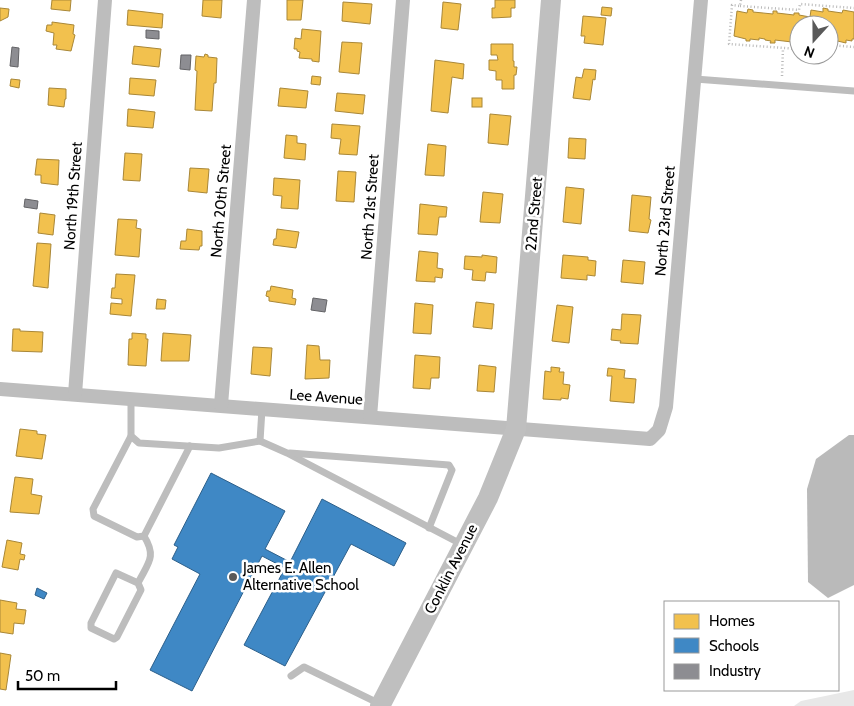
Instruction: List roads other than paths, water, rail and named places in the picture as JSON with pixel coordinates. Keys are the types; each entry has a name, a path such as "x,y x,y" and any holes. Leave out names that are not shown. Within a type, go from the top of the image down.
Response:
{"street":[{"name":"North 19th Street","path":"74,394 105,0"},
{"name":"North 20th Street","path":"221,405 254,0"},
{"name":"North 21st Street","path":"370,417 403,0"},
{"name":"22nd Street","path":"516,429 551,0"},
{"name":"North 23rd Street","path":"650,439 659,430 666,407 695,79 700,0"},
{"name":"Lee Avenue","path":"0,389 650,439"},
{"name":"Conklin Avenue","path":"380,705 488,498 516,429"}],"lane":[{"path":"695,79 854,91"},
{"path":"131,398 132,436 93,508 94,516 136,537 144,536"},
{"path":"260,441 262,408"},
{"path":"132,436 139,444 219,448 260,441 287,453 428,528 464,545"},
{"path":"144,536 190,446"},
{"path":"287,453 449,465 452,470 428,528"},
{"path":"138,584 150,559 152,548 144,536"},
{"path":"116,573 138,584 141,590 117,637 114,639 91,628 91,623 116,573"},
{"path":"291,676 304,667 380,705"}],"place":[{"name":"James E. Allen Alternative School","path":"233,577"}]}
